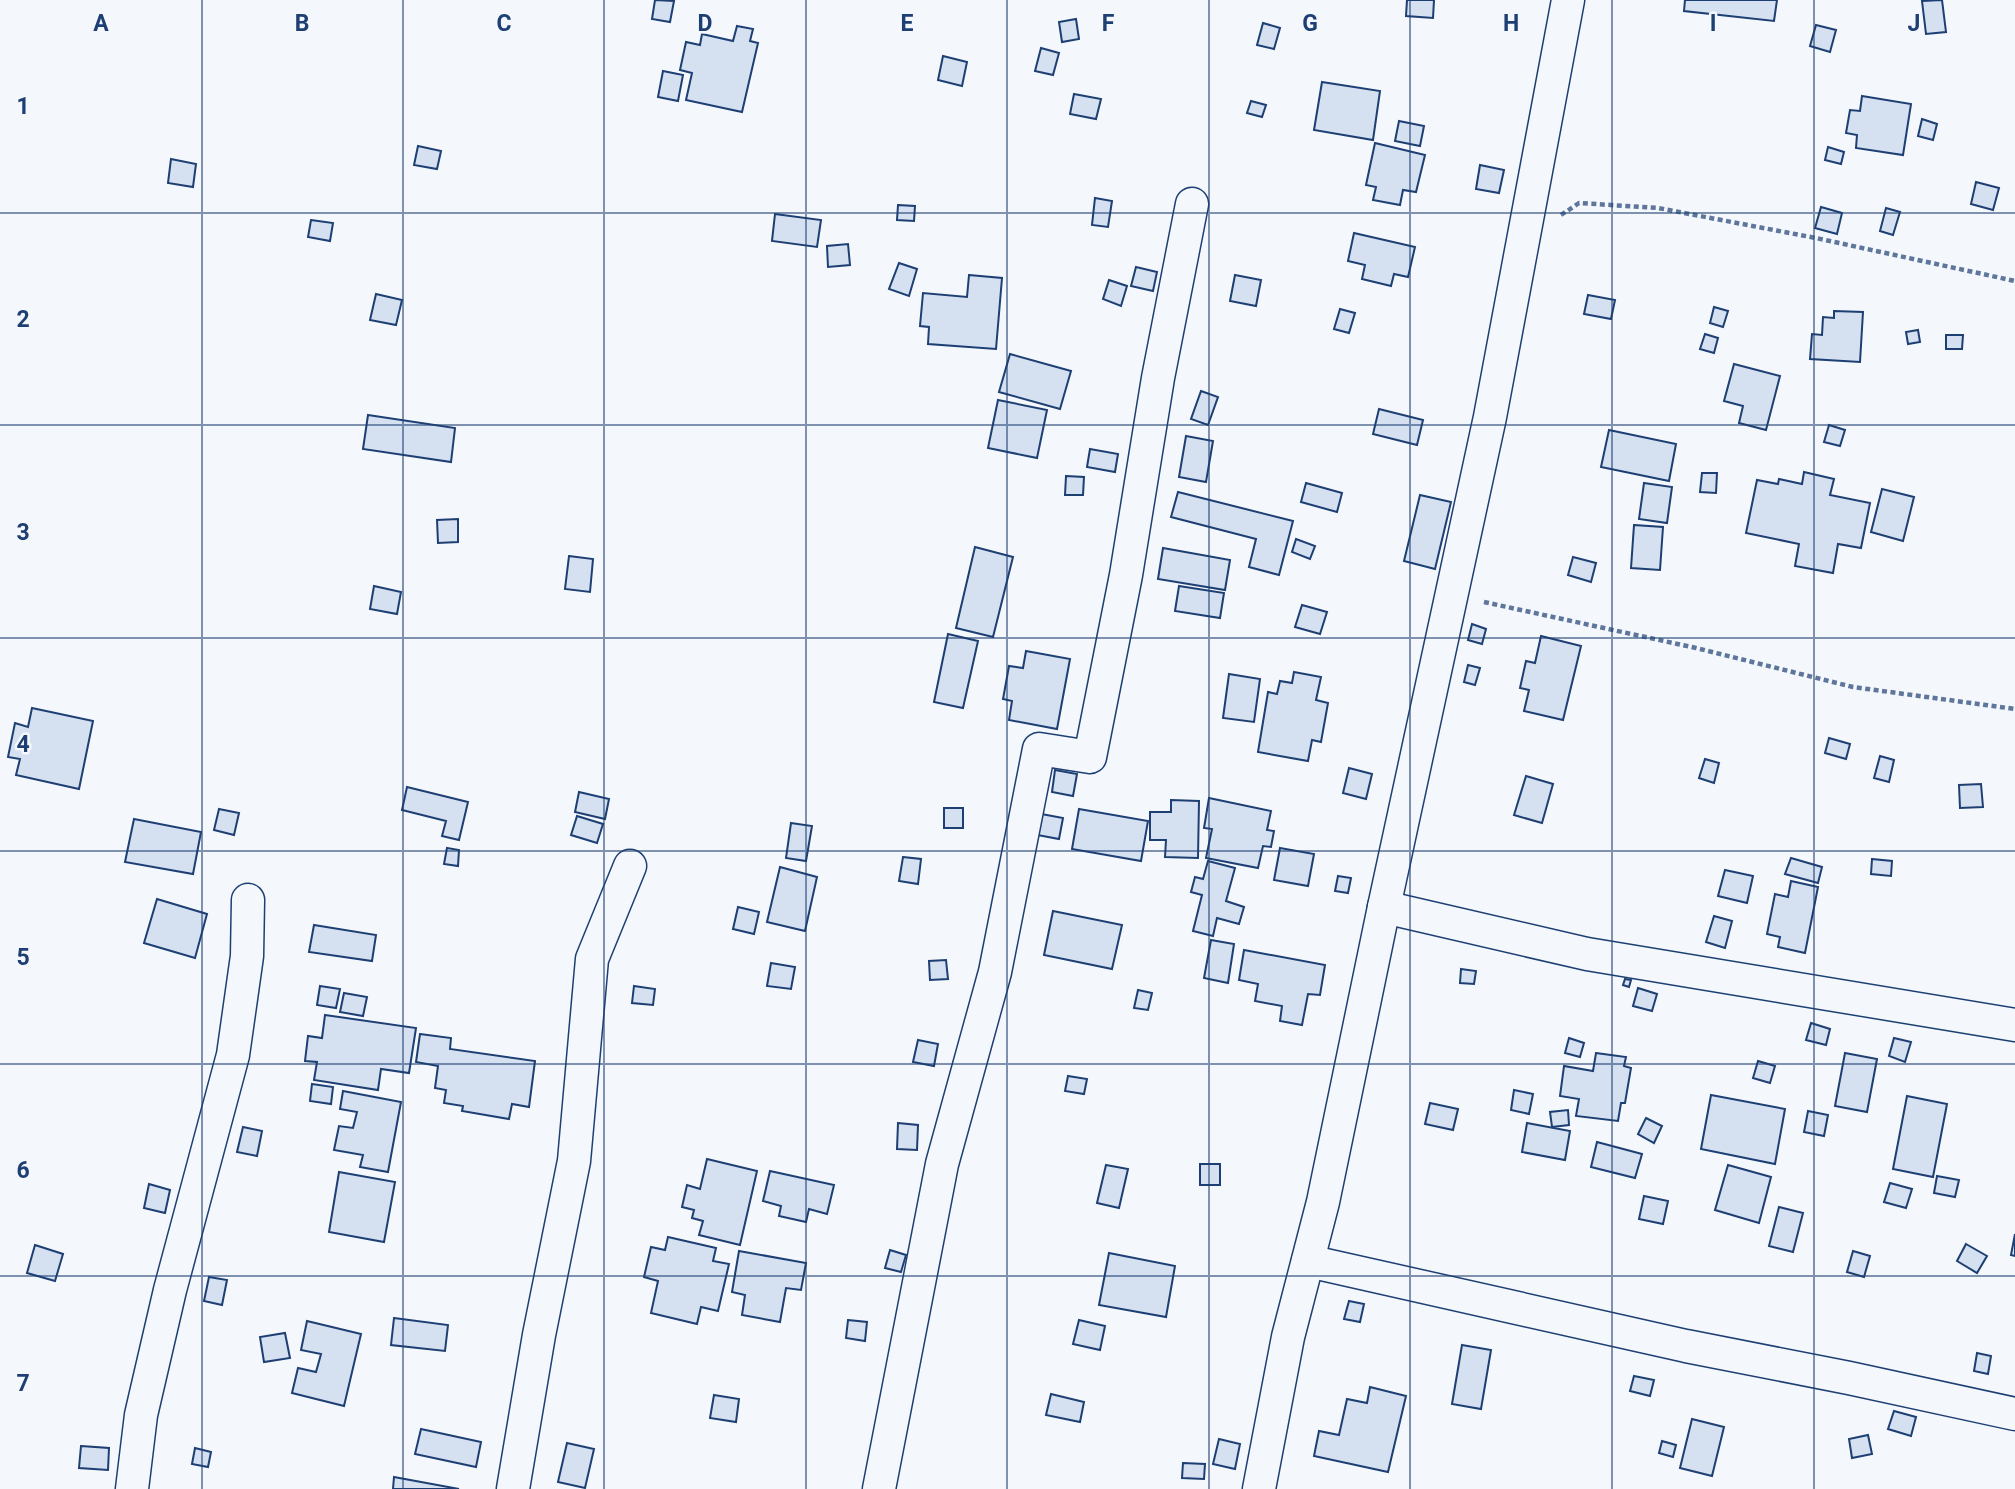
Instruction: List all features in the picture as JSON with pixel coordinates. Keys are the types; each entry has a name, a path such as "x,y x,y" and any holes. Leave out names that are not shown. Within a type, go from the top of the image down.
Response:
{"street":[{"path":"1259,1489 1288,1337 1323,1202 1490,417 1568,0"},
{"path":"879,1489 942,1164 995,972 1039,749 1090,757 1126,575 1158,379 1192,204"},
{"path":"513,1489 539,1335 574,1161 592,959 630,866"},
{"path":"132,1489 144,1402 170,1290 233,1055 247,956 248,900"},
{"path":"1384,906 1587,954 2015,1025"},
{"path":"1308,1261 1686,1346 2015,1414"}],"path":[{"path":"1524,237 1579,203 1658,208 1816,238 2015,281"},
{"path":"1452,596 1643,636 1853,687 2015,709"}],"building":[{"path":"655,0 674,1 670,22 652,19"},
{"path":"1407,0 1434,0 1433,18 1406,16"},
{"path":"1685,0 1777,0 1774,21 1684,11"},
{"path":"1942,0 1946,32 1926,34 1922,1"},
{"path":"1076,19 1079,39 1062,42 1059,22"},
{"path":"1263,23 1280,28 1274,49 1257,45"},
{"path":"1816,25 1836,30 1830,52 1810,46"},
{"path":"737,26 753,29 750,41 758,43 742,112 686,100 692,73 680,70 686,42 700,45 702,34 733,41"},
{"path":"1041,48 1059,53 1053,75 1035,71"},
{"path":"943,56 967,62 962,86 938,80"},
{"path":"663,71 683,75 678,101 658,97"},
{"path":"1322,82 1380,91 1373,140 1314,130"},
{"path":"1074,94 1101,99 1096,119 1070,114"},
{"path":"1862,96 1911,104 1903,155 1856,148 1857,135 1846,133 1850,110 1860,111"},
{"path":"1251,101 1266,105 1262,117 1247,113"},
{"path":"1922,119 1937,124 1933,140 1918,136"},
{"path":"1399,121 1424,126 1420,146 1395,141"},
{"path":"1375,143 1425,155 1416,192 1403,190 1400,205 1373,200 1376,187 1366,185"},
{"path":"418,146 441,151 437,169 414,165"},
{"path":"1828,147 1844,152 1841,164 1825,160"},
{"path":"171,159 196,164 193,187 168,183"},
{"path":"1480,165 1504,170 1499,193 1476,189"},
{"path":"1976,182 1999,188 1993,210 1971,204"},
{"path":"1095,198 1112,201 1108,227 1092,225"},
{"path":"898,205 915,206 914,221 897,220"},
{"path":"1821,207 1842,213 1837,234 1815,228"},
{"path":"1886,208 1900,212 1893,235 1880,231"},
{"path":"775,214 821,220 817,247 772,241"},
{"path":"311,220 333,223 330,241 308,237"},
{"path":"1354,233 1415,247 1408,277 1394,274 1391,286 1362,279 1365,265 1348,261"},
{"path":"848,244 850,265 828,267 827,246"},
{"path":"899,263 917,269 909,296 889,289"},
{"path":"1136,267 1157,272 1153,291 1131,286"},
{"path":"969,275 1002,278 996,349 928,344 929,327 920,326 923,293 967,297"},
{"path":"1235,275 1261,280 1256,306 1230,301"},
{"path":"1109,280 1127,286 1121,306 1103,299"},
{"path":"376,294 402,300 396,325 370,320"},
{"path":"1588,295 1615,300 1611,319 1584,314"},
{"path":"1714,307 1728,311 1723,327 1710,323"},
{"path":"1340,309 1355,313 1349,333 1334,329"},
{"path":"1834,311 1863,312 1860,362 1810,359 1812,334 1822,335 1823,317 1834,318"},
{"path":"1918,330 1920,342 1908,344 1906,332"},
{"path":"1705,334 1718,338 1714,353 1700,349"},
{"path":"1946,335 1963,335 1962,349 1946,349"},
{"path":"1010,354 1071,371 1060,409 999,392"},
{"path":"1734,364 1780,376 1766,430 1739,423 1743,406 1724,401"},
{"path":"1201,391 1218,397 1208,425 1191,419"},
{"path":"998,400 1047,410 1037,458 988,448"},
{"path":"1379,409 1423,420 1417,445 1373,434"},
{"path":"368,415 455,428 451,462 363,449"},
{"path":"1829,425 1845,430 1840,446 1824,442"},
{"path":"1609,430 1676,444 1669,481 1601,467"},
{"path":"1186,436 1213,441 1206,482 1179,477"},
{"path":"1090,449 1118,454 1115,472 1087,467"},
{"path":"1804,472 1834,479 1830,495 1870,503 1861,548 1838,544 1833,573 1795,566 1799,544 1746,533 1757,480 1778,484 1779,479 1802,484"},
{"path":"1702,473 1717,473 1716,493 1700,492"},
{"path":"1066,476 1084,477 1083,495 1065,495"},
{"path":"1306,483 1342,493 1337,512 1301,502"},
{"path":"1644,483 1672,487 1667,523 1639,519"},
{"path":"1882,489 1914,497 1903,541 1871,532"},
{"path":"1178,492 1293,521 1279,575 1249,567 1256,539 1171,517"},
{"path":"1420,495 1451,502 1435,569 1404,561"},
{"path":"458,519 458,542 438,543 437,520"},
{"path":"1634,525 1663,527 1660,570 1631,568"},
{"path":"1296,539 1315,546 1310,559 1292,552"},
{"path":"975,547 1013,557 993,637 956,628"},
{"path":"1163,548 1230,560 1225,590 1158,579"},
{"path":"569,556 593,559 590,592 565,589"},
{"path":"1573,557 1596,563 1591,582 1568,575"},
{"path":"374,586 401,592 397,614 370,609"},
{"path":"1179,586 1224,593 1220,618 1175,611"},
{"path":"1302,605 1327,612 1320,634 1295,627"},
{"path":"1472,624 1486,629 1482,644 1468,640"},
{"path":"948,634 978,641 963,708 934,702"},
{"path":"1541,636 1581,646 1563,720 1524,711 1529,690 1520,688 1526,661 1535,663"},
{"path":"1026,651 1070,659 1057,729 1009,720 1012,701 1003,699 1009,666 1023,668"},
{"path":"1468,665 1480,668 1475,685 1464,682"},
{"path":"1294,672 1321,677 1316,700 1328,703 1321,742 1312,740 1308,761 1258,752 1268,692 1277,694 1280,681 1292,683"},
{"path":"1229,674 1260,679 1254,722 1223,718"},
{"path":"32,708 93,721 79,789 16,775 20,759 8,757 15,723 28,727"},
{"path":"1829,738 1850,744 1846,759 1825,753"},
{"path":"1880,756 1894,760 1889,782 1874,778"},
{"path":"1705,759 1719,763 1714,783 1699,778"},
{"path":"1349,768 1372,774 1366,799 1343,793"},
{"path":"1055,770 1077,774 1073,796 1052,792"},
{"path":"1526,776 1553,784 1542,823 1514,815"},
{"path":"1981,784 1983,807 1960,808 1959,785"},
{"path":"407,787 468,802 459,840 442,836 446,821 402,810"},
{"path":"579,792 609,799 605,819 575,812"},
{"path":"1209,798 1271,811 1267,830 1274,831 1271,847 1263,846 1258,868 1206,858 1212,829 1204,828"},
{"path":"1171,800 1199,801 1198,858 1165,857 1166,840 1150,840 1150,812 1171,812"},
{"path":"944,808 963,808 963,828 944,828"},
{"path":"219,809 239,813 234,835 214,830"},
{"path":"1079,809 1148,821 1141,861 1072,849"},
{"path":"1036,813 1063,818 1059,839 1032,834"},
{"path":"577,816 603,824 597,843 571,835"},
{"path":"134,819 201,832 193,874 125,862"},
{"path":"791,823 812,826 806,861 786,858"},
{"path":"447,848 459,850 458,866 444,864"},
{"path":"1280,848 1314,854 1308,886 1274,880"},
{"path":"903,857 921,859 918,884 899,881"},
{"path":"1791,858 1822,867 1818,883 1785,874"},
{"path":"1872,859 1892,861 1891,876 1871,874"},
{"path":"1208,861 1235,868 1226,901 1244,907 1239,924 1217,918 1213,936 1193,931 1202,895 1191,892 1195,877 1203,879"},
{"path":"780,867 817,877 805,931 767,922"},
{"path":"1725,870 1753,876 1747,903 1718,896"},
{"path":"1338,876 1351,878 1348,893 1335,891"},
{"path":"1791,881 1818,887 1805,953 1778,947 1780,937 1767,934 1775,894 1788,897"},
{"path":"157,899 207,914 195,958 144,943"},
{"path":"738,907 759,912 754,934 733,929"},
{"path":"1053,911 1122,925 1112,969 1044,955"},
{"path":"1714,916 1732,921 1725,948 1706,942"},
{"path":"314,925 376,935 372,961 309,952"},
{"path":"1211,940 1234,944 1228,983 1204,978"},
{"path":"1244,950 1325,965 1320,995 1308,994 1302,1025 1280,1021 1282,1006 1255,1001 1258,984 1239,980"},
{"path":"946,960 948,979 930,980 929,961"},
{"path":"771,963 795,967 791,989 767,986"},
{"path":"1461,969 1476,971 1474,984 1460,983"},
{"path":"1625,979 1631,980 1629,987 1623,985"},
{"path":"320,986 340,989 336,1008 317,1005"},
{"path":"634,986 655,989 653,1005 632,1003"},
{"path":"1638,988 1657,994 1652,1011 1633,1006"},
{"path":"1138,990 1152,993 1148,1010 1134,1008"},
{"path":"344,993 367,997 363,1016 340,1012"},
{"path":"325,1015 416,1028 409,1073 381,1069 378,1090 314,1080 317,1062 305,1061 308,1036 322,1038"},
{"path":"1811,1023 1830,1029 1826,1045 1806,1040"},
{"path":"420,1034 451,1038 450,1049 535,1061 529,1107 512,1104 509,1119 462,1111 463,1106 444,1103 446,1090 435,1088 438,1066 416,1062"},
{"path":"1569,1038 1584,1043 1580,1057 1565,1053"},
{"path":"1894,1038 1911,1042 1905,1062 1889,1056"},
{"path":"918,1040 938,1044 934,1066 913,1062"},
{"path":"1596,1053 1626,1057 1624,1066 1631,1068 1625,1103 1621,1103 1618,1121 1576,1116 1579,1099 1560,1096 1564,1066 1593,1071"},
{"path":"1845,1053 1877,1059 1867,1112 1835,1106"},
{"path":"1758,1061 1775,1066 1770,1083 1753,1078"},
{"path":"1068,1076 1087,1079 1084,1094 1065,1091"},
{"path":"312,1084 333,1087 331,1104 310,1101"},
{"path":"1514,1090 1533,1094 1529,1114 1511,1110"},
{"path":"343,1091 401,1102 388,1172 360,1167 363,1155 334,1150 339,1126 353,1128 357,1112 340,1109"},
{"path":"1711,1095 1785,1109 1775,1164 1701,1149"},
{"path":"1907,1096 1947,1104 1933,1177 1893,1169"},
{"path":"1430,1103 1458,1109 1453,1130 1425,1124"},
{"path":"1568,1110 1569,1125 1552,1127 1550,1112"},
{"path":"1808,1111 1828,1115 1824,1136 1804,1132"},
{"path":"1646,1118 1662,1126 1654,1143 1638,1134"},
{"path":"898,1123 918,1125 917,1150 897,1149"},
{"path":"1527,1123 1570,1131 1565,1160 1522,1152"},
{"path":"243,1127 262,1131 257,1156 237,1152"},
{"path":"1597,1142 1642,1154 1635,1178 1591,1167"},
{"path":"707,1159 757,1171 740,1245 699,1235 703,1221 692,1218 694,1210 682,1207 687,1185 700,1189"},
{"path":"1200,1164 1220,1164 1220,1185 1200,1185"},
{"path":"1106,1165 1128,1169 1119,1208 1097,1203"},
{"path":"1728,1165 1771,1177 1759,1223 1715,1210"},
{"path":"770,1171 834,1185 827,1214 809,1209 806,1222 779,1216 781,1206 763,1201"},
{"path":"339,1172 395,1182 384,1242 329,1232"},
{"path":"1937,1176 1959,1180 1955,1197 1934,1193"},
{"path":"1890,1183 1912,1189 1906,1208 1884,1202"},
{"path":"149,1184 170,1190 165,1213 144,1208"},
{"path":"1644,1196 1668,1201 1663,1224 1639,1219"},
{"path":"1779,1207 1803,1213 1793,1252 1769,1246"},
{"path":"2015,1234 2015,1256 2011,1255"},
{"path":"668,1237 716,1248 713,1261 729,1264 718,1311 701,1307 697,1324 651,1313 658,1281 644,1277 651,1247 665,1250"},
{"path":"1966,1244 1987,1256 1977,1273 1957,1261"},
{"path":"35,1245 63,1254 55,1281 27,1273"},
{"path":"890,1250 906,1255 901,1272 885,1268"},
{"path":"739,1251 806,1263 801,1290 786,1288 780,1322 742,1315 745,1295 732,1292"},
{"path":"1853,1251 1870,1256 1864,1277 1847,1272"},
{"path":"1109,1253 1175,1266 1166,1317 1099,1305"},
{"path":"209,1277 227,1280 222,1305 204,1301"},
{"path":"1349,1301 1364,1304 1360,1322 1344,1319"},
{"path":"394,1318 448,1325 445,1351 391,1345"},
{"path":"848,1320 867,1322 865,1341 846,1338"},
{"path":"1079,1320 1105,1326 1100,1350 1073,1344"},
{"path":"307,1321 361,1334 344,1406 292,1393 298,1368 316,1372 321,1354 301,1350"},
{"path":"285,1333 290,1358 264,1362 260,1337"},
{"path":"1462,1345 1491,1350 1481,1409 1452,1404"},
{"path":"1977,1353 1991,1356 1988,1374 1974,1371"},
{"path":"1634,1376 1654,1380 1650,1396 1630,1391"},
{"path":"1370,1387 1406,1396 1388,1472 1314,1456 1319,1431 1339,1435 1347,1399 1367,1403"},
{"path":"1051,1394 1084,1402 1080,1422 1046,1415"},
{"path":"714,1395 739,1399 736,1422 710,1418"},
{"path":"1894,1411 1916,1417 1911,1436 1888,1429"},
{"path":"1692,1419 1724,1427 1712,1476 1680,1468"},
{"path":"421,1429 481,1442 476,1467 415,1454"},
{"path":"1868,1435 1872,1454 1852,1458 1849,1439"},
{"path":"1219,1439 1240,1444 1235,1469 1213,1464"},
{"path":"1662,1441 1676,1445 1673,1457 1659,1453"},
{"path":"567,1443 594,1449 585,1488 558,1482"},
{"path":"81,1446 109,1448 108,1470 79,1468"},
{"path":"195,1448 211,1452 208,1467 192,1464"},
{"path":"1183,1463 1205,1464 1204,1479 1182,1478"},
{"path":"394,1477 459,1489 393,1489"}]}
